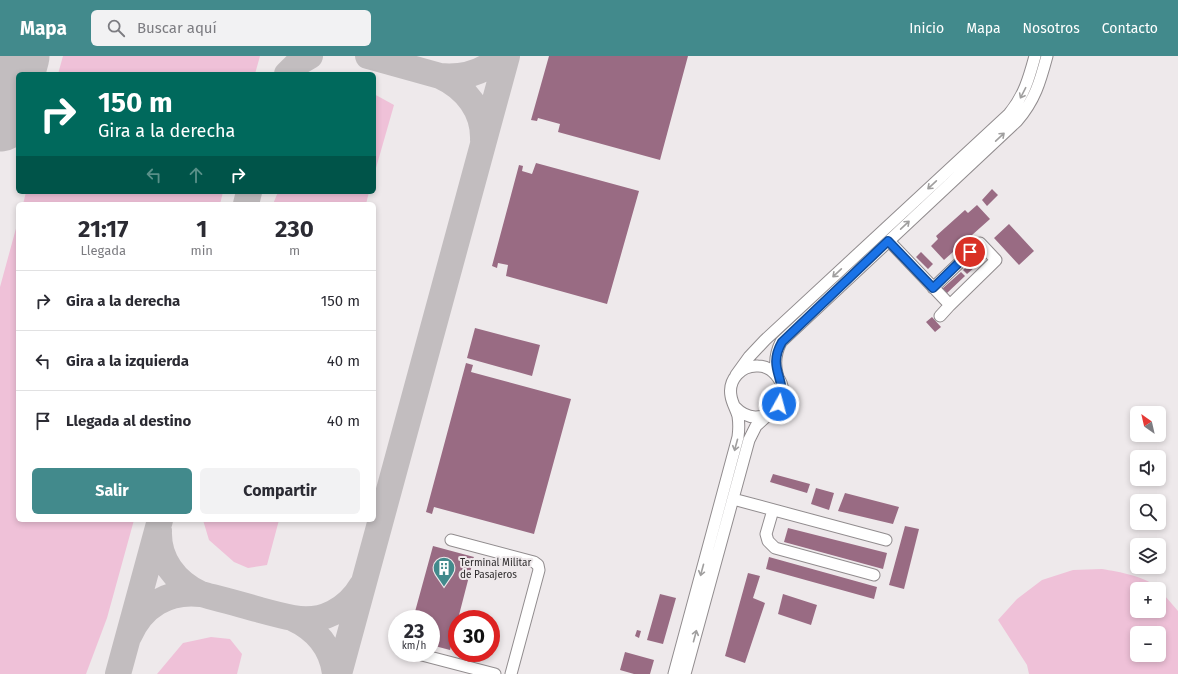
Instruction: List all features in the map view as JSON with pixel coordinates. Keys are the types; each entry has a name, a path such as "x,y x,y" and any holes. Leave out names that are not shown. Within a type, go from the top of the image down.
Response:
{"street":[{"path":"674,674 738,438 738,418 732,401 731,388 736,375 766,340 1009,114 1024,93 1035,56"},
{"path":"685,674 750,435 756,426 775,410 782,398 782,391 775,366 775,360 776,354 782,342 1017,121 1030,104 1040,84 1047,56"},
{"path":"888,241 950,305"},
{"path":"933,288 980,243 996,260 940,316"},
{"path":"736,375 747,367 761,366 768,368 778,377"},
{"path":"735,407 751,417 769,414"},
{"path":"733,499 886,540"},
{"path":"773,510 766,534 768,541 775,548 874,576"},
{"path":"451,540 534,562 539,568 511,674"},
{"path":"440,660 495,674"}],"shaded area":[{"path":"63,56 260,56 256,72 59,72"},
{"path":"376,95 394,105 376,168"},
{"path":"26,194 222,194 220,202 24,202"},
{"path":"277,194 368,194 366,202 274,202"},
{"path":"16,228 16,522 133,522 107,618 86,674 0,674 0,287"},
{"path":"204,522 278,522 267,565 248,568 234,562 209,540"},
{"path":"1102,569 1124,573 1149,582 1130,582 1130,618 1166,618 1166,597 1178,611 1178,674 1029,674 1027,665 998,620 1017,599 1042,580 1073,570"},
{"path":"211,637 230,639 242,654 237,674 157,674 183,643"}],"building":[{"path":"549,56 688,56 660,160 558,132 560,124 538,118 537,121 531,120"},
{"path":"536,163 639,191 607,304 506,276 508,265 498,263 497,268 492,266 519,165 523,166 522,171 532,174"},
{"path":"992,189 998,195 987,206 982,200"},
{"path":"977,205 990,219 944,260 931,246 938,239 936,236 965,210 968,213"},
{"path":"1009,224 1034,251 1019,265 994,238"},
{"path":"921,252 933,264 928,269 916,257"},
{"path":"982,253 986,257 967,274 963,270"},
{"path":"961,272 965,276 946,294 942,289"},
{"path":"932,317 941,327 935,332 926,322"},
{"path":"475,328 540,345 532,376 467,358"},
{"path":"466,363 473,365 471,372 571,399 534,534 434,507 432,514 426,512"},
{"path":"773,474 810,484 807,493 770,482"},
{"path":"816,488 834,493 829,510 811,504"},
{"path":"845,493 899,507 893,524 838,511"},
{"path":"905,526 919,529 904,589 889,585"},
{"path":"788,528 887,553 883,569 784,542"},
{"name":"Terminal Militar de Pasajeros","path":"433,546 474,557 460,610 448,610 448,649 440,647 440,610 415,610"},
{"path":"769,557 877,587 874,599 766,569"},
{"path":"748,573 760,576 753,598 765,603 745,663 725,656"},
{"path":"660,594 676,598 663,644 647,640"},
{"path":"783,594 817,605 811,625 778,614"},
{"path":"637,630 641,631 639,638 635,636"},
{"path":"625,652 654,660 650,674 634,674 620,670"}],"taxiway":[{"path":"289,72 298,63 310,56"},
{"path":"368,56 440,76 457,76 473,73 487,67 500,56"},
{"path":"339,674 507,56"},
{"path":"440,76 458,87 472,102 477,110 483,129 483,140"},
{"path":"246,202 248,194"},
{"path":"118,674 159,522"},
{"path":"159,531 161,551 170,568 183,583 201,594"},
{"path":"129,636 134,625 149,608 158,602 178,595 189,593 201,594 293,618 314,619 324,617 342,608 356,594 362,585"},
{"path":"292,618 301,622 321,640 330,656 335,674"}],"runway":[{"path":"0,119 17,56"}],"place":[{"name":"Terminal Militar de Pasajeros","path":"444,588"}],"route":[{"path":"779,404 782,398 782,391 776,372 775,360 778,348 782,342 888,241 933,288 970,252"}]}
